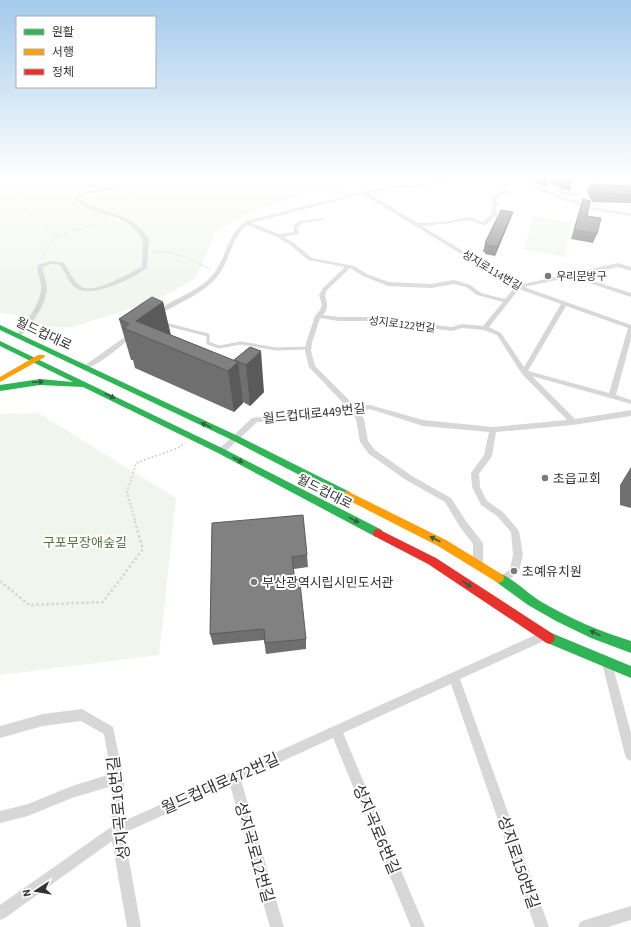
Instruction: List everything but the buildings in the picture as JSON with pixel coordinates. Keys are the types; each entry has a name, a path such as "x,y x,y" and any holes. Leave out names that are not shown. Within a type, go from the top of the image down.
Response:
{"main road":[{"name":"월드컵대로","path":"0,327 18,337 86,367 235,438 442,543 503,580 536,604 560,618 608,640 631,647"},
{"name":"월드컵대로","path":"0,343 193,437 432,561 544,636 631,672"},
{"path":"0,343 0,352"},
{"path":"0,380 33,358 42,348"},
{"path":"0,371 51,352"},
{"path":"0,388 29,382 43,381 90,386"},
{"path":"611,664 631,676"}],"street":[{"path":"18,337 35,312 44,289 40,275 40,266 52,263 62,264 79,288 94,290 144,268 146,261 146,239 140,231 123,220"},
{"path":"149,319 204,286 216,275 225,261 236,234 243,225 256,220"},
{"path":"279,236 297,233 295,226 302,222 314,220"},
{"name":"성지로114번길","path":"409,220 518,288 631,328"},
{"path":"417,225 458,220"},
{"path":"475,220 484,224 488,220"},
{"path":"247,223 279,236 292,244 310,259 352,267 364,275 388,284 431,286 454,282 468,286 479,294 507,301"},
{"path":"485,328 518,288 618,265 631,269"},
{"path":"348,267 325,289 322,295 325,306 323,311 318,316 308,348 312,367 353,409 360,419 364,442 372,452 404,474 448,500 463,524 478,543 478,565"},
{"path":"572,276 631,295"},
{"path":"564,304 524,372 631,402"},
{"name":"성지로122번길","path":"318,316 339,319 372,319 401,322 452,330 462,326 485,328 499,334 524,372 573,422"},
{"path":"612,396 631,328"},
{"path":"86,367 99,360 136,330"},
{"name":"월드컵대로449번길","path":"220,451 255,420 370,407 423,423 493,430 573,422 631,413"},
{"path":"493,430 488,456 475,473 476,487 484,503 500,514 515,531 518,555 514,571 503,580"},
{"name":"월드컵대로472번길","path":"0,913 117,830 544,636"},
{"path":"611,664 631,755"},
{"name":"성지로150번길","path":"454,677 542,927"},
{"name":"성지곡로16번길","path":"0,732 42,720 82,715 108,731 117,778 117,830 134,927"},
{"name":"성지곡로6번길","path":"336,730 418,927"},
{"name":"성지곡로12번길","path":"234,777 277,927"},
{"path":"0,817 28,810 72,792 117,778"},
{"path":"585,927 631,913"}],"lane":[{"path":"164,323 208,335 208,343 219,347 241,343 276,349 308,348"}],"path":[{"path":"43,220 46,224 45,229 59,234"},
{"path":"40,266 44,250 59,234 108,220"},
{"path":"145,254 158,251 168,252 211,270 216,275"},
{"path":"0,581 29,605 102,602 143,549 127,493 136,463 178,448 193,437"}],"green space":[{"path":"0,220 236,220 216,231 195,279 154,301 73,327 50,327 15,315 0,313"},
{"path":"533,220 561,220 572,222 564,257 523,249"},
{"name":"구포무장애숲길","path":"38,413 176,498 159,655 0,675 0,414"}],"traffic: fast":[{"path":"0,327 235,438 347,495"},
{"path":"0,343 221,451 378,533"},
{"path":"0,388 40,382 80,385"},
{"path":"499,578 548,612 583,629 631,647"},
{"path":"549,638 631,672"}],"traffic: slow":[{"path":"0,380 41,357"},
{"path":"347,495 442,543 499,578"}],"traffic: jam":[{"path":"378,533 432,561 549,638"}],"place":[{"name":"우리문방구","path":"548,276"},
{"name":"초읍교회","path":"545,478"},
{"name":"초예유치원","path":"514,571"},
{"name":"부산광역시립시민도서관","path":"254,582"}]}
